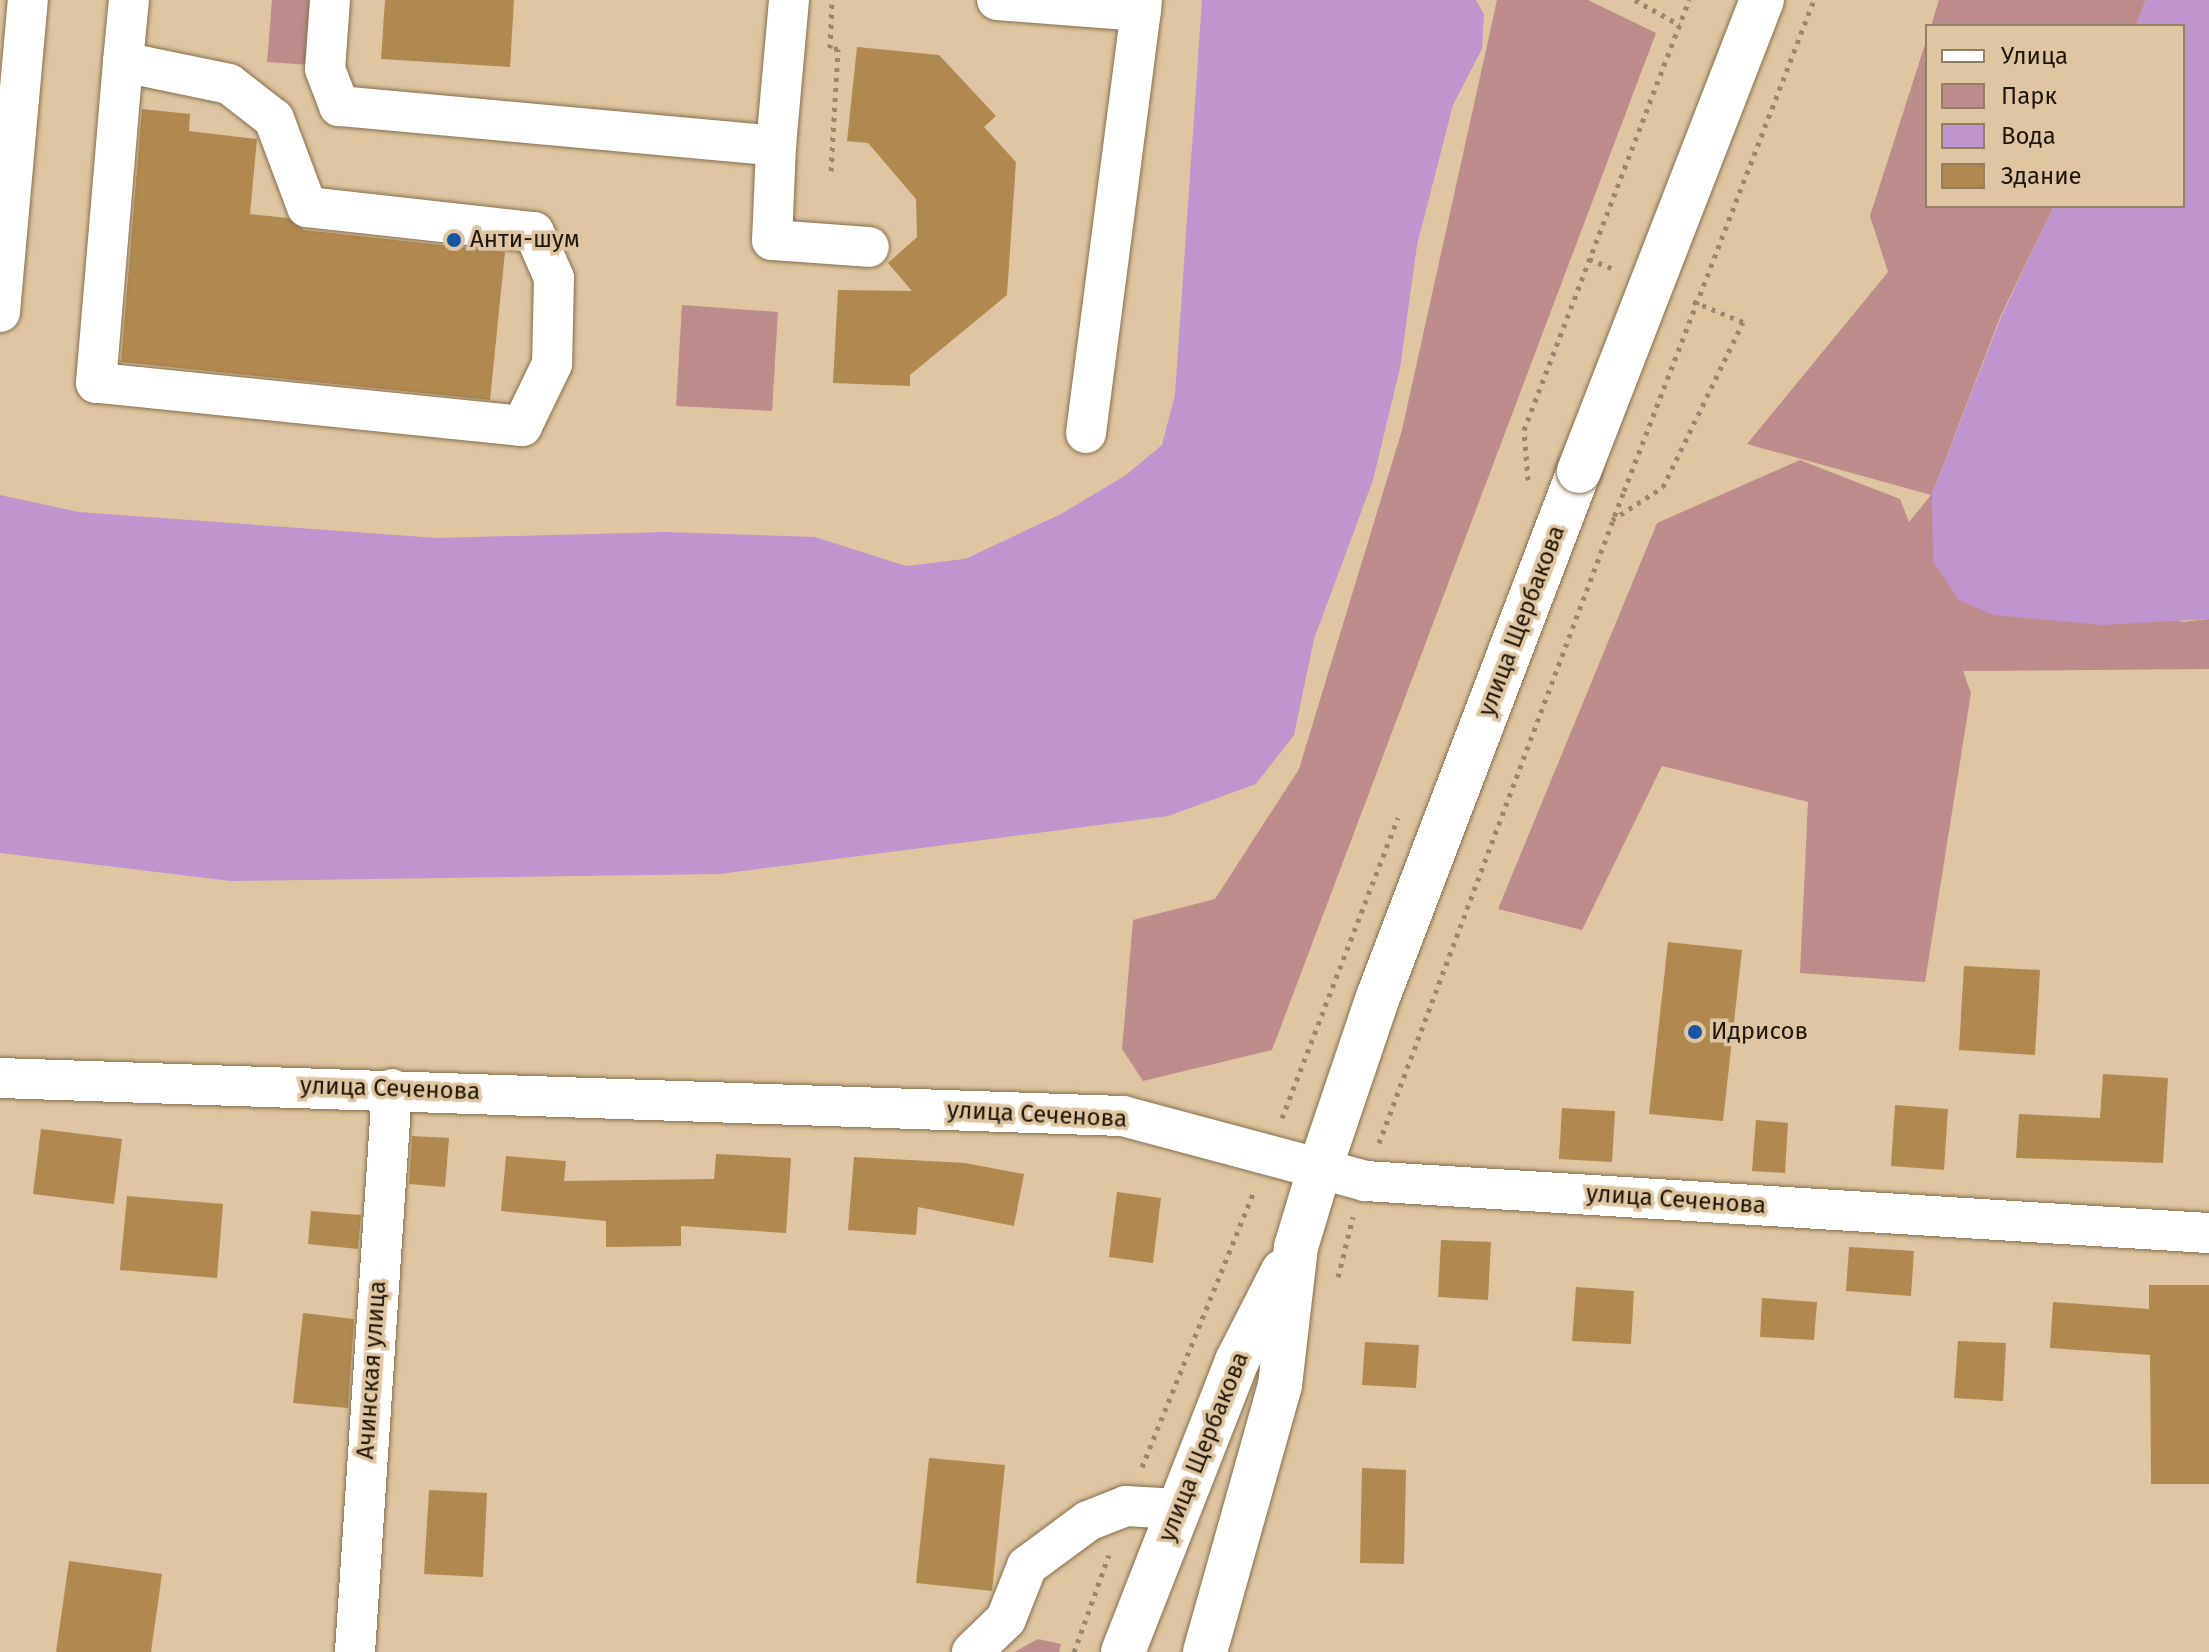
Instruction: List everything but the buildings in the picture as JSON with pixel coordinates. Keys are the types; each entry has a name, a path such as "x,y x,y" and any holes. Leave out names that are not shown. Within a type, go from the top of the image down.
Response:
{"main road":[{"name":"улица Щербакова","path":"1205,1652 1280,1385 1296,1247 1319,1171 1378,997 1762,0"},
{"name":"улица Щербакова","path":"1123,1652 1237,1361 1296,1247"}],"street":[{"path":"0,312 28,0"},
{"path":"123,62 229,84 274,119 307,207 534,232 554,278 552,364 522,426 96,383 123,62 129,0"},
{"path":"330,0 325,69 339,106 776,146"},
{"path":"789,0 776,146 772,240 869,247"},
{"path":"997,0 1142,6 1086,433"},
{"name":"улица Сеченова","path":"0,1078 1123,1116 1365,1181 2209,1233"},
{"name":"Ачинская улица","path":"355,1652 392,1089"},
{"path":"972,1652 1006,1619 1027,1566 1088,1521 1126,1506 1177,1509"}],"path":[{"path":"831,171 838,49 830,48 832,0"},
{"path":"1635,0 1680,25"},
{"path":"1528,480 1524,430 1689,0"},
{"path":"1335,1289 1365,1181 1612,520 1814,0"},
{"path":"1589,259 1617,270"},
{"path":"1612,520 1663,487 1743,322 1687,299"},
{"path":"1523,495 1537,456"},
{"path":"1074,1652 1126,1506 1267,1157 1403,804"}],"green space":[{"path":"272,0 315,0 310,65 267,62"},
{"path":"1497,0 1588,0 1656,33 1272,1050 1143,1081 1122,1049 1133,920 1215,899 1299,769 1402,430"},
{"path":"1939,0 2146,0 2137,24 1932,24"},
{"path":"1925,44 1925,208 2053,208 2001,315 1932,494 2182,622 2209,619 2209,669 1963,671 1971,693 1925,982 1800,973 1808,802 1662,766 1582,930 1498,909 1657,523 1800,460 1900,499 1909,522 1931,495 1747,444 1888,272 1870,216"},
{"path":"682,305 778,312 772,411 676,406"},
{"path":"1038,1639 1061,1644 1059,1652 1014,1652"}],"water":[{"path":"1202,0 1476,0 1484,14 1482,49 1453,105 1417,245 1400,368 1373,480 1314,639 1294,735 1256,784 1168,816 720,874 231,881 0,853 0,495 79,512 437,538 665,532 815,537 906,566 965,559 1061,514 1126,475 1162,445 1175,395"},
{"path":"2146,0 2209,0 2209,619 2102,625 1993,615 1959,600 1933,561 1932,494 2002,315 2053,208 2185,208 2185,24 2137,24"}],"place":[{"name":"Анти-шум","path":"454,240"},
{"name":"Идрисов","path":"1695,1032"}]}
